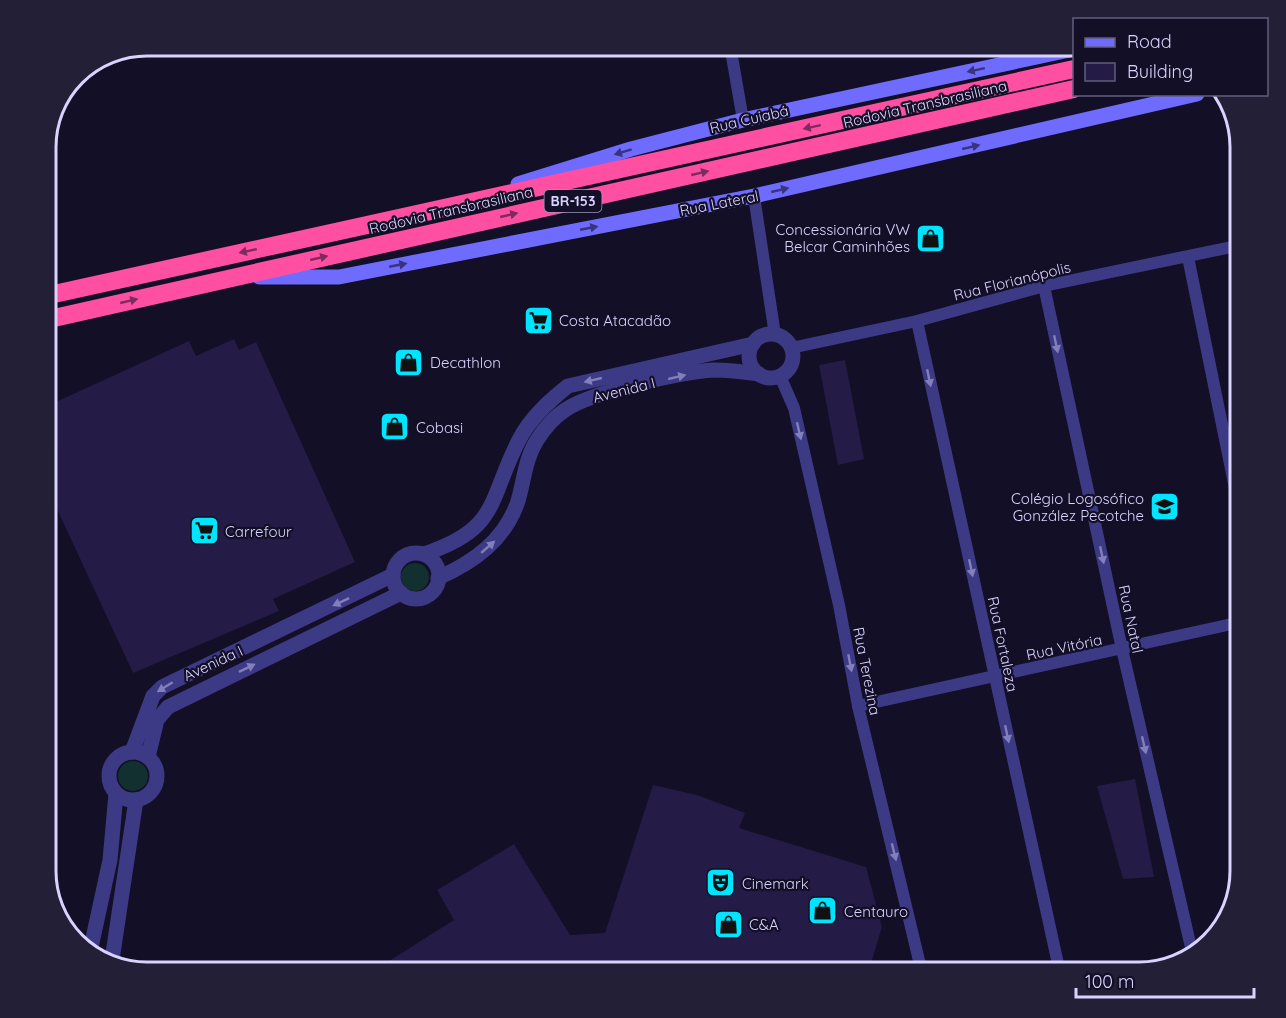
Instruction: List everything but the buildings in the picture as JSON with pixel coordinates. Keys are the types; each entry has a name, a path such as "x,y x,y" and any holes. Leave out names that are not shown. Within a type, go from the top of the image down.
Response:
{"highway":[{"name":"Rodovia Transbrasiliana","path":"56,294 1073,69"},
{"name":"Rodovia Transbrasiliana","path":"56,319 1073,89"}],"main road":[{"name":"Rua Cuiabá","path":"428,212 631,149 742,120 1046,55"},
{"name":"Rua Lateral","path":"235,277 339,277 754,196 1188,96"}],"street":[{"path":"732,55 742,120"},
{"path":"754,196 775,335"},
{"name":"Rua Florianópolis","path":"791,348 917,321 1044,286 1230,247"},
{"path":"1188,256 1230,464"},
{"name":"Rua Natal","path":"1044,286 1122,649 1191,947"},
{"name":"Rua Fortaleza","path":"917,321 1058,962"},
{"path":"775,335 785,339 791,348 791,365 780,376 759,374 749,357 753,344 761,336 775,335"},
{"name":"Avenida I","path":"424,554 463,538 481,522 492,508 520,438 550,400 568,386 753,344"},
{"name":"Avenida I","path":"438,578 459,569 494,543 508,523 518,502 527,462 536,442 549,423 566,410 597,394 695,373 738,370 759,374"},
{"name":"Rua Terezina","path":"780,376 794,408 839,605 858,706 919,962"},
{"path":"410,553 424,554 435,564 438,578 436,585 427,595 414,598 401,593 393,575 397,561 410,553"},
{"name":"Avenida I","path":"132,752 145,713 153,696 162,687 393,575"},
{"name":"Avenida I","path":"136,800 146,796 155,785 156,770 148,757 158,720 168,707 401,593"},
{"name":"Rua Vitória","path":"858,706 1230,624"},
{"path":"113,956 136,800 123,798 116,794 111,788 108,771 117,757 132,752 148,757"},
{"path":"92,944 110,860 116,794"}],"green space":[{"path":"415,563 425,567 429,577 425,587 415,591 405,587 401,577 405,567"},
{"path":"133,761 144,765 148,776 144,787 133,791 122,787 118,776 122,765"}],"place":[{"name":"Concessionária VW Belcar Caminhões","path":"931,238"},
{"name":"Costa Atacadão","path":"538,320"},
{"name":"Decathlon","path":"409,362"},
{"name":"Cobasi","path":"395,427"},
{"name":"Colégio Logosófico González Pecotche","path":"1165,507"},
{"name":"Carrefour","path":"204,531"},
{"name":"Cinemark","path":"721,883"},
{"name":"Centauro","path":"823,911"},
{"name":"C&A","path":"728,924"}]}
